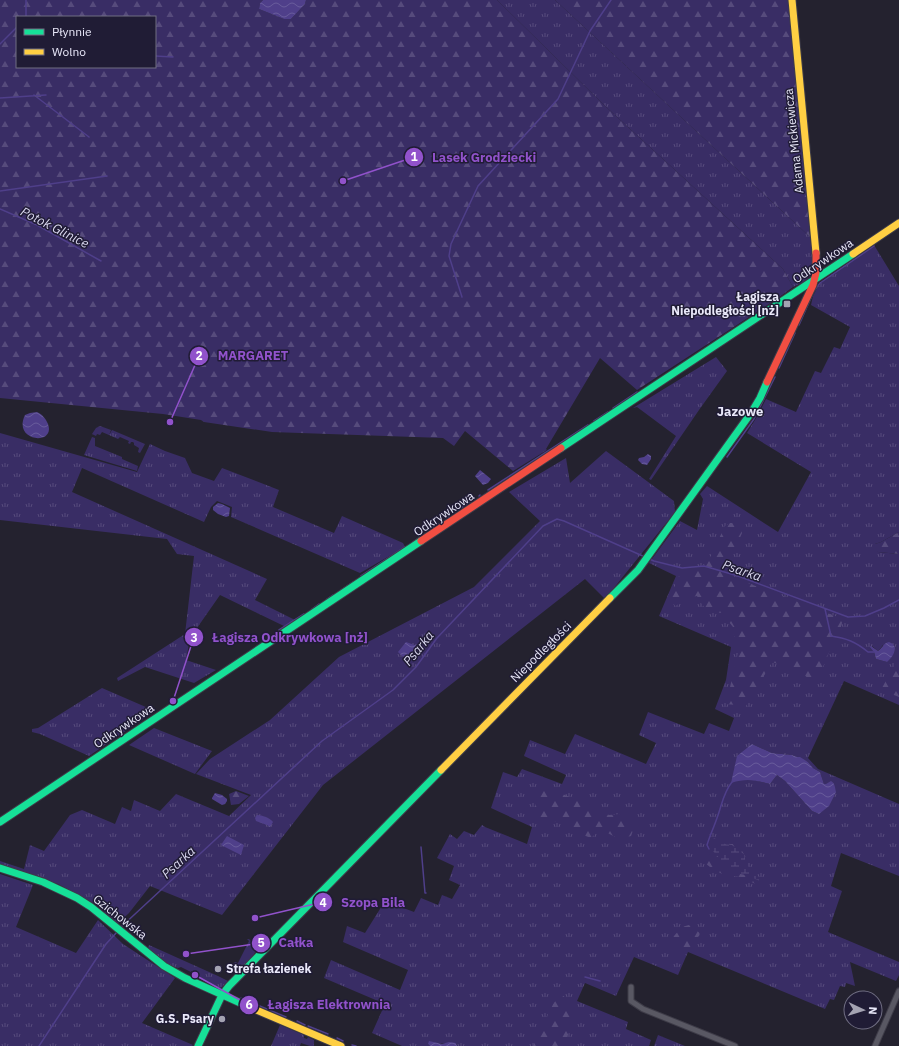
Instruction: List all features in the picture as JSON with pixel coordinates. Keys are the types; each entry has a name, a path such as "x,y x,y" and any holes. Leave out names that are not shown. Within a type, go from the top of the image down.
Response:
{"street":[{"name":"Adama Mickiewicza","path":"792,0 815,250 815,279"},
{"name":"Odkrywkowa","path":"0,822 899,223"},
{"name":"Niepodległości","path":"198,1046 222,995 233,982 638,570 751,413 769,379 815,279"},
{"name":"Gzichowska","path":"0,868 42,882 82,901 164,966 185,978 341,1046"},
{"path":"631,987 631,1001 643,1009 735,1046"},
{"path":"875,1046 899,991"}],"green space":[{"path":"0,0 263,0 260,3 259,9 284,19 291,19 305,4 306,0 497,0 605,106 783,269 793,287 637,390 600,358 546,449 547,450 513,471 465,431 454,446 443,438 272,432 204,422 201,420 163,414 0,398"},
{"path":"497,0 555,0 810,237 813,268 812,273 808,278 802,283 793,287 783,269 605,106"},
{"path":"555,0 790,0 810,237"},
{"path":"874,245 899,286 899,532 875,544 878,552 899,554 899,705 844,681 808,758 818,769 899,804 899,876 841,853 831,886 842,891 828,932 899,962 899,975 896,981 850,962 855,986 846,983 845,987 840,986 834,1000 830,999 825,1009 688,952 678,975 634,957 616,996 585,983 577,1001 628,1022 626,1029 651,1040 649,1046 457,1046 456,1043 428,1044 430,1046 402,1046 372,1033 385,1004 324,978 331,960 400,990 408,970 343,942 347,926 365,933 385,901 414,912 421,898 438,905 442,895 452,899 460,885 449,880 454,866 437,858 450,834 457,839 464,831 474,835 482,825 527,844 532,827 491,808 503,772 517,777 522,769 562,784 566,775 524,756 530,740 565,754 575,734 646,764 656,743 639,735 648,712 704,734 709,723 729,731 734,718 715,709 726,680 731,647 659,616 676,576 649,563 680,521 697,530 703,499 700,494 707,486 778,532 811,472 747,433 766,399 796,412 815,371 821,373 834,347 840,349 850,327 811,305 813,296 819,284","holes":["883,645 887,662 876,659 872,646 878,651","752,744 772,753 792,755 808,762 813,768 820,772 824,784 826,784 819,814 812,811 785,781 777,775 770,784 742,779 731,782"]},
{"path":"716,357 727,371 651,480 649,479 676,436 637,407 633,408"},
{"path":"100,426 111,430 109,435 102,432 100,435 97,434 96,436 92,434 96,428"},
{"path":"112,430 145,444 140,453 138,452 139,448 134,445 133,442 130,444 128,443 129,441 120,437 118,439 109,435"},
{"path":"0,433 137,472 150,444 185,458 192,473 214,481 222,468 279,490 273,507 334,533 342,516 403,543 405,547 360,573 231,517 232,507 217,501 211,507 204,522 82,468 72,492 267,579 255,600 297,621 286,627 220,595 190,638 186,660 216,670 194,683 145,667 118,681 117,678 185,634 194,556 177,554 167,539 0,520"},
{"path":"92,437 95,438 95,446 122,457 122,459 138,466 137,471 84,455"},
{"path":"606,451 674,501 675,512 605,599 585,579 323,785 222,915 150,886 129,913 117,924 97,905 58,884 0,865 0,861 24,869 30,845 44,851 70,815 82,810 115,824 122,807 131,811 134,800 160,811 176,794 229,816 251,795 196,774 210,759 270,720 339,657 474,587 540,521 509,492 566,458 570,483"},
{"path":"730,523 740,527 742,533 724,574 843,619 838,638 832,645 823,667 811,679 792,669 772,662 746,706 726,704 740,645 732,633 733,627 722,613 713,612 706,609 701,604 697,596 675,606 671,599 677,579 683,571 707,564 725,526"},
{"path":"899,532 899,554 878,552 873,549 875,544"},
{"path":"898,659 899,697 890,692 890,687 882,688"},
{"path":"102,688 155,711 89,756 40,734 32,732 32,729 38,728"},
{"path":"154,728 212,751 195,774 129,745"},
{"path":"542,790 553,790 609,815 621,814 635,825 631,836 619,839 600,829 591,838 552,820 542,820 536,816 535,805"},
{"path":"236,791 249,796 239,804 231,805 229,794"},
{"path":"714,838 725,844 732,845 745,855 745,864 749,870 758,868 756,871 760,881 744,875 735,874 730,871 709,848"},
{"path":"720,839 730,844 734,844 747,854 750,871 767,882 768,890 741,877 722,874 705,863 711,848 717,840"},
{"path":"0,874 33,885 16,927 76,953 98,920 123,944 175,978 142,1023 193,1045 0,1046"},
{"path":"689,925 700,933 699,936 694,940 690,948 674,948 672,941 674,936 682,927"},
{"path":"247,939 255,944 256,949 253,955 239,970 232,965 235,962 238,963 249,941"},
{"path":"149,945 228,981 221,988 219,988 195,976 196,974 191,971 181,967 178,968 169,965 148,949"},
{"path":"561,994 568,1000 575,1015 564,1046 533,1046 553,1004"},
{"path":"280,1025 304,1035 304,1038 307,1039 308,1037 314,1040 314,1046 301,1043 300,1046 271,1046"},
{"path":"658,1035 685,1046 654,1046"}],"water":[{"path":"263,0 306,0 305,4 291,19 284,19 259,9 260,3"},
{"path":"37,412 44,417 48,424 49,431 46,436 41,438 29,436 24,431 23,424 25,415"},
{"path":"648,454 651,456 651,459 647,465 642,464 638,460 639,458"},
{"path":"480,470 491,479 488,483 483,485 475,476"},
{"path":"218,503 230,508 229,516 226,517 218,514 213,510 213,507"},
{"path":"406,642 420,647 417,656 412,659 402,656 398,652"},
{"path":"889,642 893,644 895,648 891,657 887,662 876,659 874,652 870,647 871,646 878,651"},
{"path":"752,744 772,753 800,757 808,762 813,768 820,772 824,784 831,781 834,784 836,792 829,806 819,814 812,811 785,781 777,775 770,784 750,780 742,780 731,783 737,756"},
{"path":"215,793 222,795 227,799 225,804 222,805 212,799"},
{"path":"257,815 266,817 272,821 273,822 270,827 256,821 255,818"},
{"path":"227,836 244,845 241,855 221,845"},
{"path":"429,1041 442,1044 449,1042 456,1043 457,1046 430,1046 428,1044"}],"waterway":[{"name":"Potok Glinice","path":"26,0 26,16"},
{"path":"462,297 449,256 451,244 478,186 558,99 590,31 611,0"},
{"name":"Potok Glinice","path":"0,44 16,28"},
{"path":"156,56 173,57"},
{"path":"34,95 89,137"},
{"name":"Potok Glinice","path":"0,98 46,95"},
{"path":"0,191 107,176"},
{"name":"Potok Glinice","path":"0,209 37,225 101,261"},
{"path":"799,325 814,291 820,283 874,246"},
{"path":"779,368 795,333"},
{"path":"727,457 754,419 775,377"},
{"path":"613,408 637,392"},
{"path":"594,421 608,412"},
{"path":"488,490 588,425"},
{"path":"458,510 471,501"},
{"path":"446,518 450,516"},
{"name":"Psarka","path":"121,927 322,741 393,690 416,667 437,638 543,526 557,519 564,521 645,557"},
{"path":"431,529 438,524"},
{"path":"413,542 423,535"},
{"path":"361,576 405,547"},
{"name":"Psarka","path":"649,559 682,568 704,566 738,576 848,617 865,616 899,600"},
{"path":"341,590 353,582"},
{"path":"327,599 333,595"},
{"path":"312,609 319,604"},
{"path":"825,609 831,636 846,639 868,652 874,652"},
{"path":"279,630 304,614"},
{"path":"709,849 707,845 708,841 725,795 732,782"},
{"path":"421,847 426,893"},
{"name":"Psarka","path":"39,1046 106,944 117,932"},
{"path":"585,977 600,981"},
{"path":"241,998 286,1017"},
{"path":"297,1021 305,1025"},
{"path":"308,1026 328,1034"},
{"path":"337,1038 343,1041"},
{"path":"352,1045 356,1046"}],"traffic: fast":[{"path":"561,448 853,254"},
{"path":"610,598 638,570 751,413 767,382"},
{"path":"0,822 421,541"},
{"path":"198,1046 222,995 229,986 441,770"},
{"path":"0,868 43,882 77,898 91,907 164,966 185,978 247,1006"}],"traffic: slow":[{"path":"792,0 816,253"},
{"path":"853,254 899,223"},
{"path":"441,770 610,598"},
{"path":"247,1006 341,1046"}],"traffic: jam":[{"path":"767,382 813,285 816,273 816,253"},
{"path":"421,541 561,448"}],"place":[{"name":"Lasek Grodziecki","path":"343,181"},
{"name":"Łagisza Niepodległości [nż]","path":"787,304"},
{"name":"MARGARET","path":"170,422"},
{"name":"Łagisza Odkrywkowa [nż]","path":"173,701"},
{"name":"Szopa Bila","path":"255,918"},
{"name":"Całka","path":"186,954"},
{"name":"Strefa łazienek","path":"218,969"},
{"name":"Łagisza Elektrownia","path":"195,975"},
{"name":"G.S. Psary","path":"222,1019"}],"district":[{"name":"Jazowe","path":"740,411"}]}
